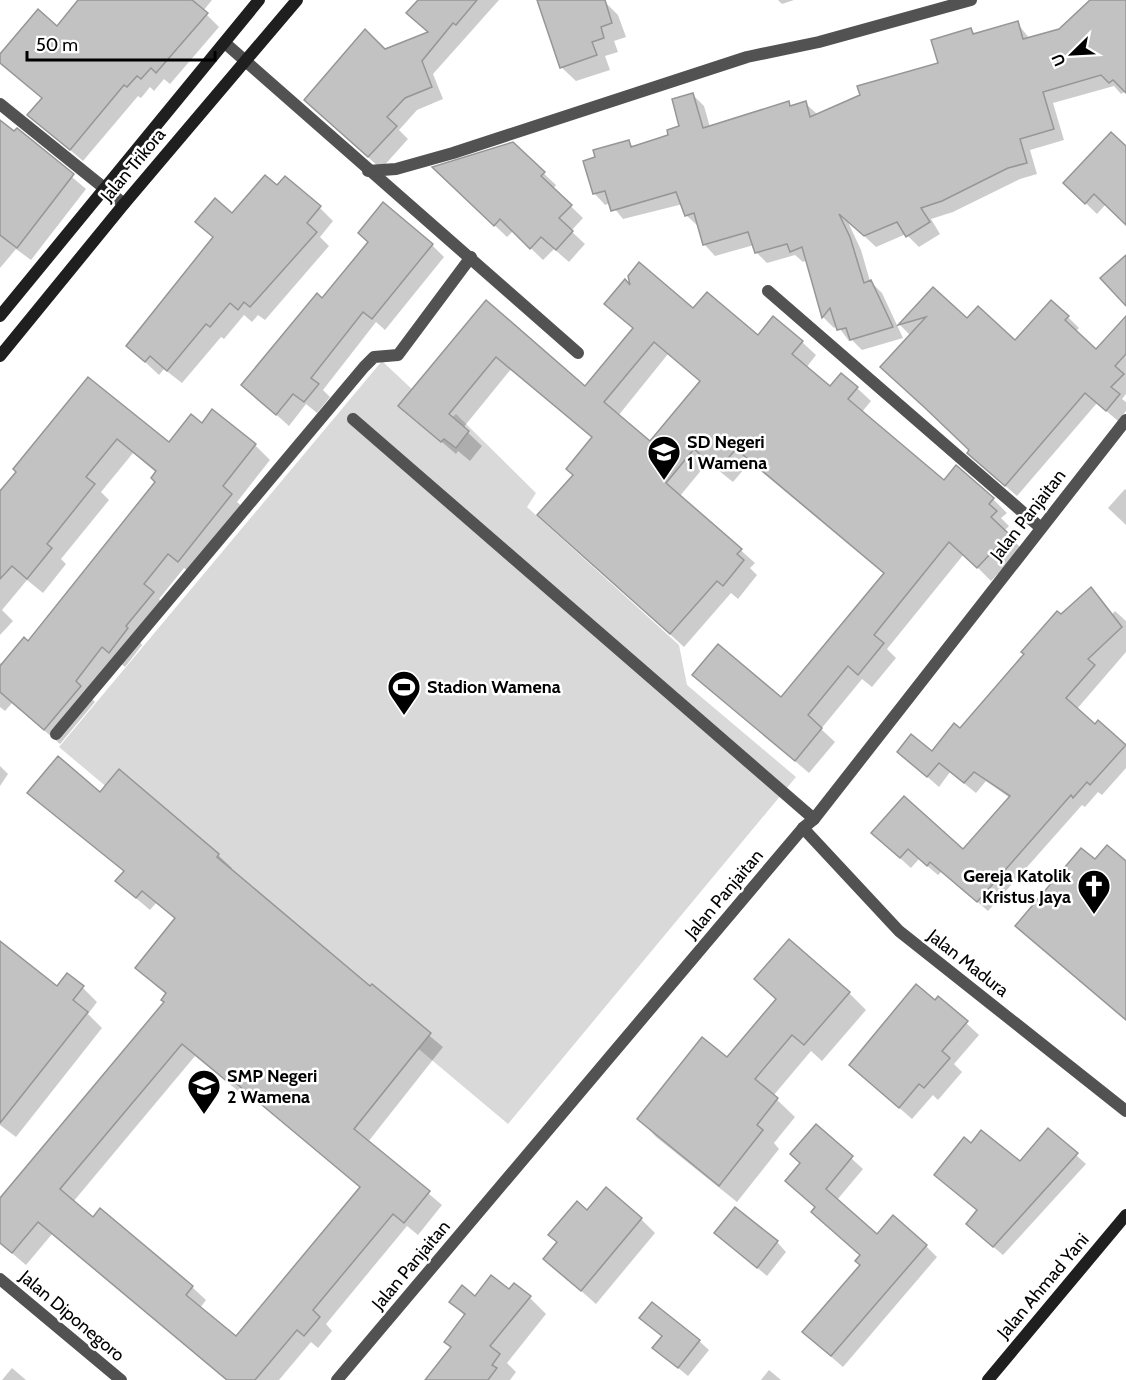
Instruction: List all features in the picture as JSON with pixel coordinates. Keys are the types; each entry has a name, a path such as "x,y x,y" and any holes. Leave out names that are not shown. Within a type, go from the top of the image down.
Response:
{"main road":[{"name":"Jalan Trikora","path":"0,316 259,0"},
{"name":"Jalan Trikora","path":"0,356 124,204 297,0"},
{"name":"Jalan Ahmad Yani","path":"988,1380 1126,1215"}],"street":[{"path":"368,171 396,170 747,57 819,42 971,0"},
{"path":"225,43 368,171 471,257 578,353"},
{"path":"0,104 124,204"},
{"path":"56,734 369,362 383,354 399,355 471,257"},
{"path":"768,291 1041,528"},
{"path":"353,419 814,819"},
{"name":"Jalan Panjaitan","path":"337,1380 803,828 814,819 1126,420"},
{"name":"Jalan Madura","path":"803,828 899,932 1126,1111"},
{"name":"Jalan Diponegoro","path":"0,1279 122,1380"}],"shaded area":[{"name":"Stadion Wamena","path":"382,361 447,422 456,414 536,493 527,507 679,645 687,685 796,777 508,1124 59,747"}],"building":[{"path":"78,0 192,0 208,13 156,73 151,68 141,79 137,76 127,87 124,85 70,150 27,115 42,98 0,63 0,54 38,9 57,26"},
{"path":"418,0 477,0 456,25 453,23 422,61 432,87 405,98 387,117 397,126 368,157 304,100 365,29 385,49 428,32 406,13"},
{"path":"537,0 605,0 612,23 601,27 604,38 592,42 597,55 560,68"},
{"path":"1090,0 1126,0 1126,93 1113,80 1109,83 1101,75 1043,92 1054,129 1020,139 1027,163 1008,168 942,201 921,208 930,222 906,237 897,222 864,236 839,214 850,237 864,283 871,280 893,327 850,340 846,328 837,330 830,308 822,318 802,247 790,252 787,244 755,253 748,232 703,245 694,213 685,216 676,192 611,211 605,191 593,194 583,161 595,157 593,150 629,140 631,147 668,135 667,130 679,126 672,99 693,93 703,128 789,101 790,106 806,101 810,117 860,95 857,86 938,63 931,40 971,28 973,34 1018,21 1023,39 1059,29"},
{"path":"0,120 14,131 17,128 74,174 17,248 0,235"},
{"path":"1111,132 1126,146 1126,225 1094,194 1085,204 1063,183"},
{"path":"513,142 545,172 541,176 572,205 559,218 573,231 556,250 541,237 530,249 500,219 494,226 432,167"},
{"path":"265,175 277,185 285,176 321,206 307,223 317,232 250,307 244,302 238,310 230,303 210,327 206,324 167,371 150,356 145,362 126,346 213,237 195,222 215,198 232,213"},
{"path":"383,202 433,244 372,319 363,312 311,378 319,384 304,402 293,394 276,415 241,385 317,293 322,298 368,242 358,233"},
{"path":"1126,255 1126,306 1100,278"},
{"path":"639,262 693,308 707,292 758,335 773,316 803,341 792,354 830,386 841,373 858,387 848,399 944,480 956,465 994,498 989,504 997,511 991,517 1009,534 977,568 949,542 874,635 884,643 858,675 848,666 808,715 822,728 795,761 692,675 718,644 781,697 884,573 736,449 718,470 694,449 666,483 742,549 737,554 744,560 723,586 717,581 670,634 537,515 573,475 566,469 592,437 496,357 449,414 469,431 456,448 444,439 441,442 398,406 486,300 585,386 633,328 604,304 625,279 630,285 628,276","holes":["654,342 700,381 650,441 604,402"]},
{"path":"933,287 967,318 978,306 1015,340 1051,300 1069,316 1065,320 1096,349 1126,316 1126,354 1115,366 1124,374 1111,387 1120,394 1106,411 1085,393 1005,486 967,453 969,450 880,367 926,317 898,325"},
{"path":"88,377 169,442 191,414 202,423 212,409 256,444 223,486 232,494 178,562 168,554 144,584 154,592 126,626 128,628 109,653 102,647 76,681 81,686 44,730 0,692 0,666 24,637 28,641 155,482 151,478 156,471 117,439 86,477 95,484 47,544 52,548 27,579 12,566 0,579 0,491 16,472 13,469"},
{"path":"1091,587 1122,627 1088,659 1095,665 1066,698 1095,724 1098,720 1126,745 1090,785 1087,782 1073,798 1071,795 977,902 930,862 927,866 908,849 900,858 871,833 904,796 963,849 1010,796 974,772 964,783 939,763 927,777 897,752 911,734 932,751 954,723 960,728 1024,654 1021,652 1057,611 1061,614"},
{"path":"58,756 100,792 119,769 219,854 217,857 370,986 372,984 431,1033 354,1129 430,1191 404,1223 393,1214 313,1310 320,1317 304,1336 297,1330 255,1380 227,1380 38,1222 12,1253 0,1243 0,1198 164,1002 161,1000 166,993 135,968 175,918 142,891 136,898 115,881 124,871 27,793","holes":["182,1044 229,1083 232,1080 360,1187 236,1336 186,1295 193,1286 100,1208 93,1217 60,1189"]},
{"name":"Gereja Katolik Kristus Jaya","path":"1107,845 1126,861 1126,1020 1015,926 1081,848 1095,859"},
{"path":"789,939 850,992 804,1045 792,1035 755,1079 778,1098 757,1125 763,1130 719,1186 637,1119 702,1037 727,1057 776,999 754,979"},
{"path":"0,941 57,986 67,973 84,986 73,1000 88,1012 0,1123"},
{"path":"916,984 935,1000 938,996 968,1021 942,1051 950,1058 924,1088 919,1084 899,1108 849,1065"},
{"path":"816,1124 853,1156 826,1189 877,1234 893,1215 927,1245 831,1356 802,1332 860,1265 855,1261 860,1255 811,1212 815,1207 785,1181 800,1163 790,1154"},
{"path":"1048,1128 1078,1153 993,1247 966,1224 977,1210 934,1175 964,1137 971,1143 981,1130 1020,1161"},
{"path":"606,1187 642,1218 581,1291 543,1259 557,1242 548,1235 577,1201 587,1210"},
{"path":"735,1207 778,1241 757,1268 714,1233"},
{"path":"491,1275 509,1289 514,1283 531,1296 490,1346 500,1354 492,1365 497,1368 488,1380 425,1380 451,1347 444,1342 465,1314 449,1302 462,1285 475,1296"},
{"path":"652,1302 700,1340 678,1368 652,1348 662,1336 639,1318"}],"place":[{"name":"SD Negeri 1 Wamena","path":"664,481"},
{"name":"Stadion Wamena","path":"404,716"},
{"name":"Gereja Katolik Kristus Jaya","path":"1094,915"},
{"name":"SMP Negeri 2 Wamena","path":"204,1115"}]}
